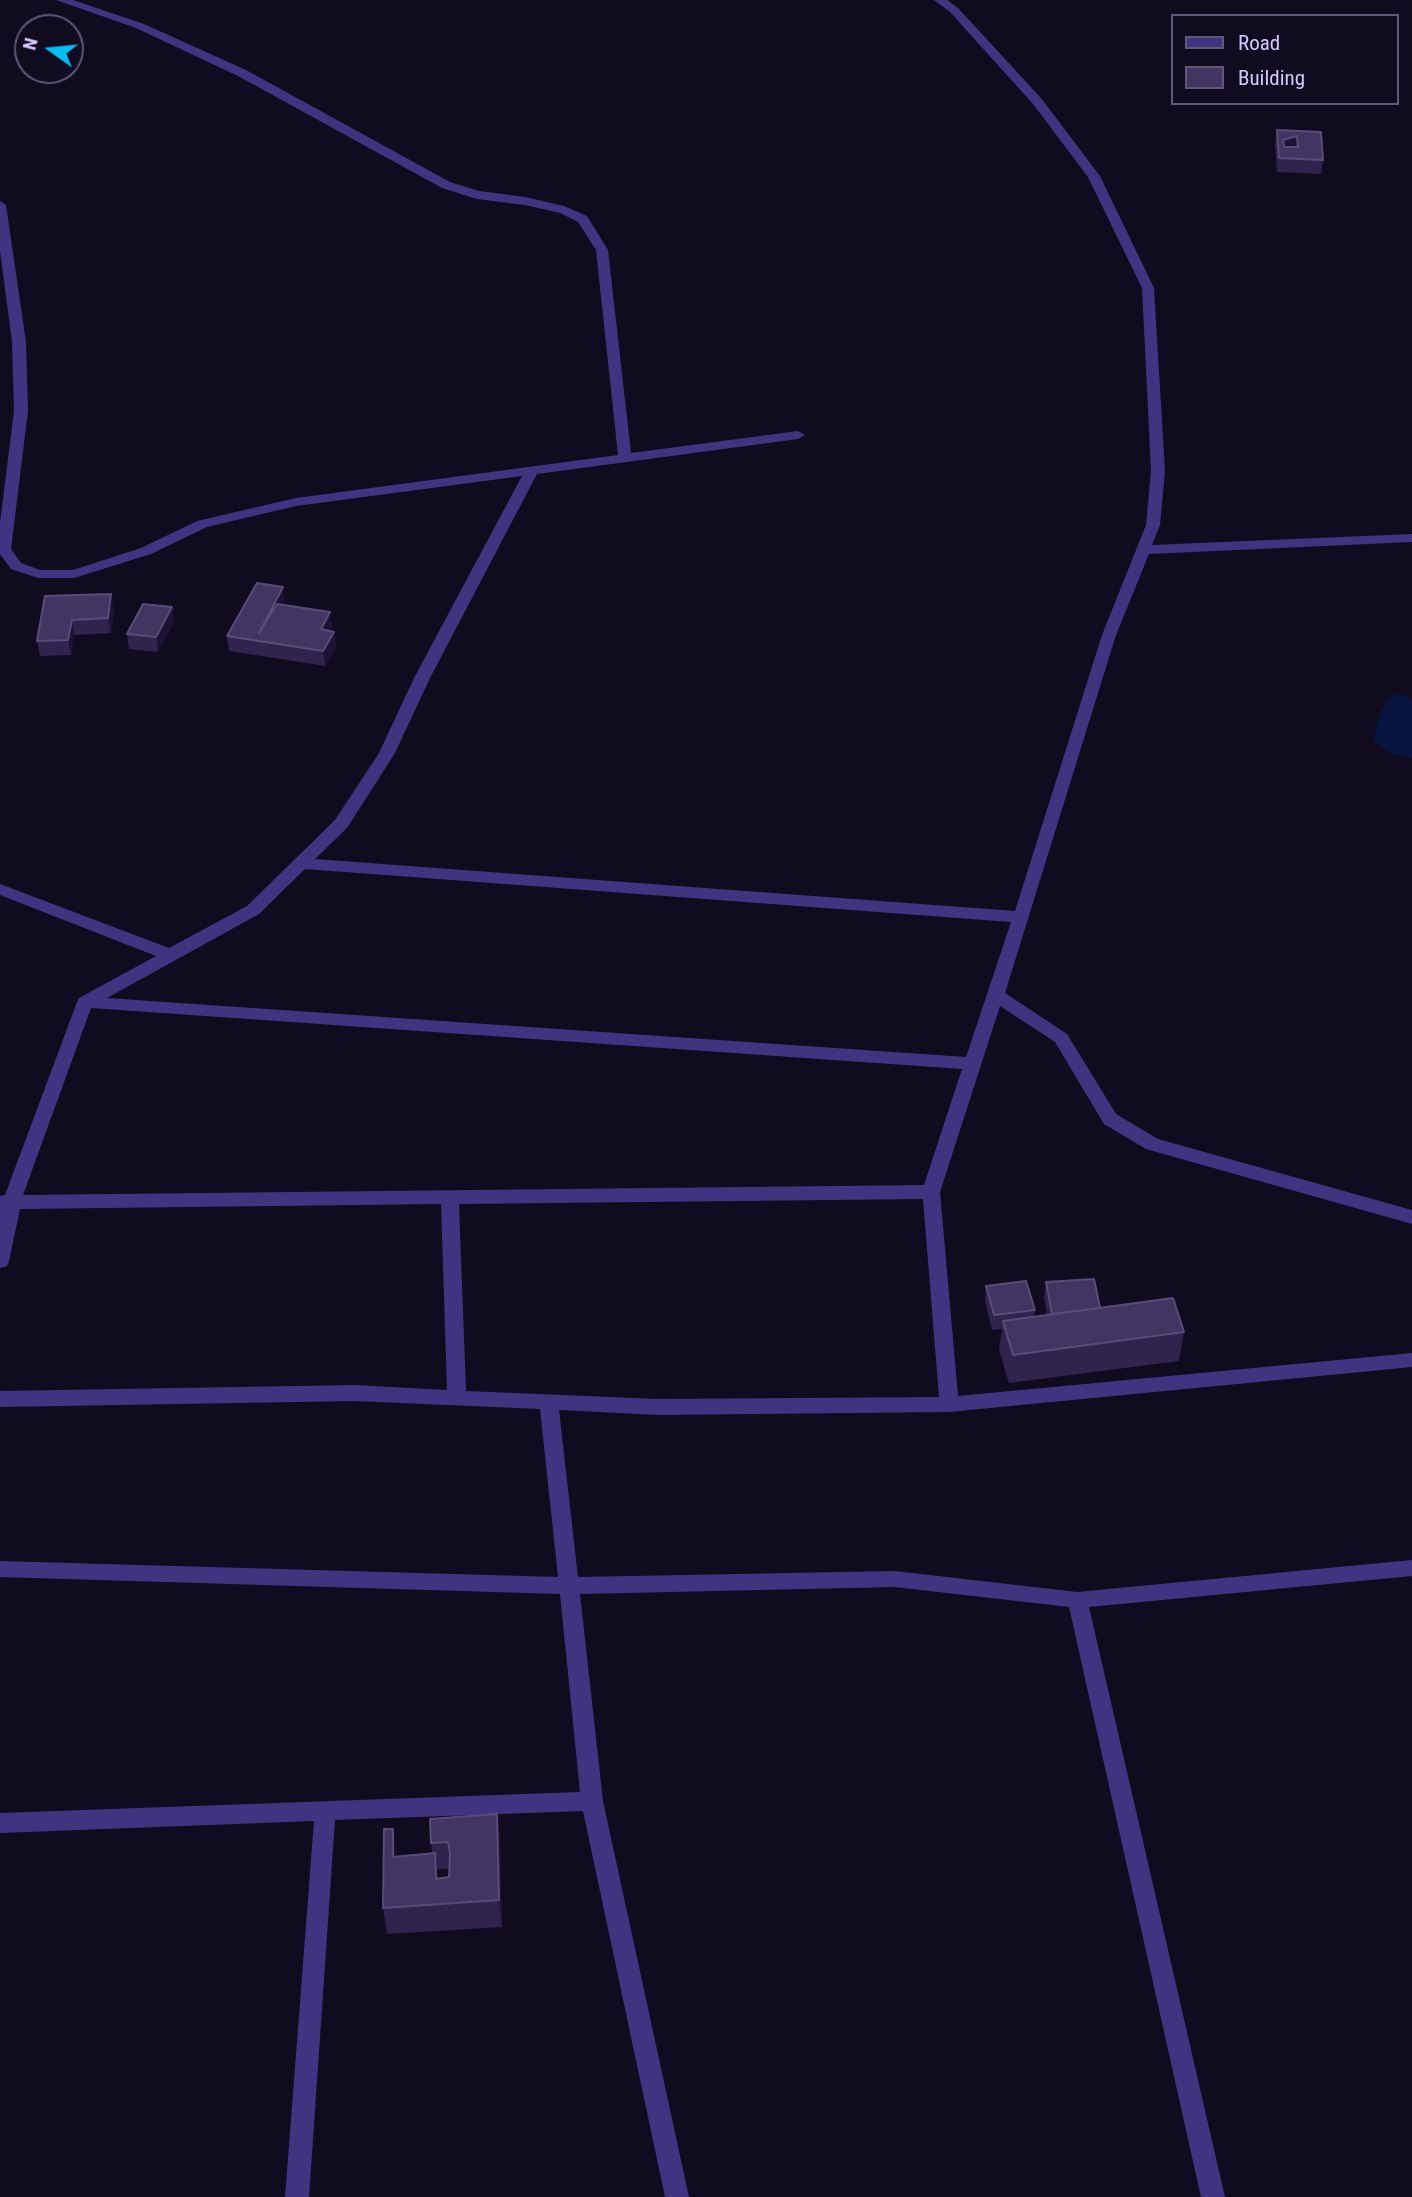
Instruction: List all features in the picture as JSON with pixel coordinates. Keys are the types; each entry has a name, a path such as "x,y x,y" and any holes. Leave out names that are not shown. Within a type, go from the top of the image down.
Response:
{"street":[{"path":"62,0 139,26 242,73 446,185 477,195 525,201 564,210 583,219 602,250 625,458"},
{"path":"940,0 954,10 1037,101 1094,176 1148,288 1158,471 1153,525 1109,635 931,1192 949,1404"},
{"path":"0,205 19,342 21,411 4,549 16,566 38,574 75,574 146,551 202,524 282,505 798,435"},
{"path":"0,1261 6,1202 85,1002 253,911 341,824 387,753 422,678 532,471"},
{"path":"1143,550 1412,538"},
{"path":"0,572 16,566"},
{"path":"300,863 1021,917"},
{"path":"0,889 170,955"},
{"path":"995,995 1061,1038 1110,1119 1152,1144 1412,1217"},
{"path":"85,1002 972,1064"},
{"path":"6,1202 931,1192"},
{"path":"450,1196 457,1398"},
{"path":"0,1399 355,1394 658,1407 949,1404 1412,1360"},
{"path":"549,1402 592,1801 677,2197"},
{"path":"0,1569 569,1586 895,1579 1077,1600 1412,1568"},
{"path":"1077,1600 1213,2197"},
{"path":"0,1823 592,1801"},
{"path":"297,2197 325,1811"}],"water":[{"path":"1402,694 1412,699 1412,758 1390,753 1373,740 1381,711 1392,695"}],"building":[{"path":"1277,130 1321,132 1323,160 1279,158","holes":["1297,136 1298,147 1284,147 1283,140"]},
{"path":"257,583 283,587 259,633 277,604 330,612 321,629 334,632 323,651 227,636"},
{"path":"111,594 108,618 72,620 68,640 37,641 45,596"},
{"path":"143,604 172,607 156,637 127,634"},
{"path":"1094,1279 1100,1308 1052,1314 1046,1282"},
{"path":"1026,1281 1035,1310 994,1315 986,1286"},
{"path":"1173,1298 1184,1332 1013,1355 1003,1321"},
{"path":"497,1814 499,1900 383,1908 384,1829 393,1829 393,1857 435,1853 436,1879 449,1877 450,1853 448,1842 431,1843 430,1819"}]}
